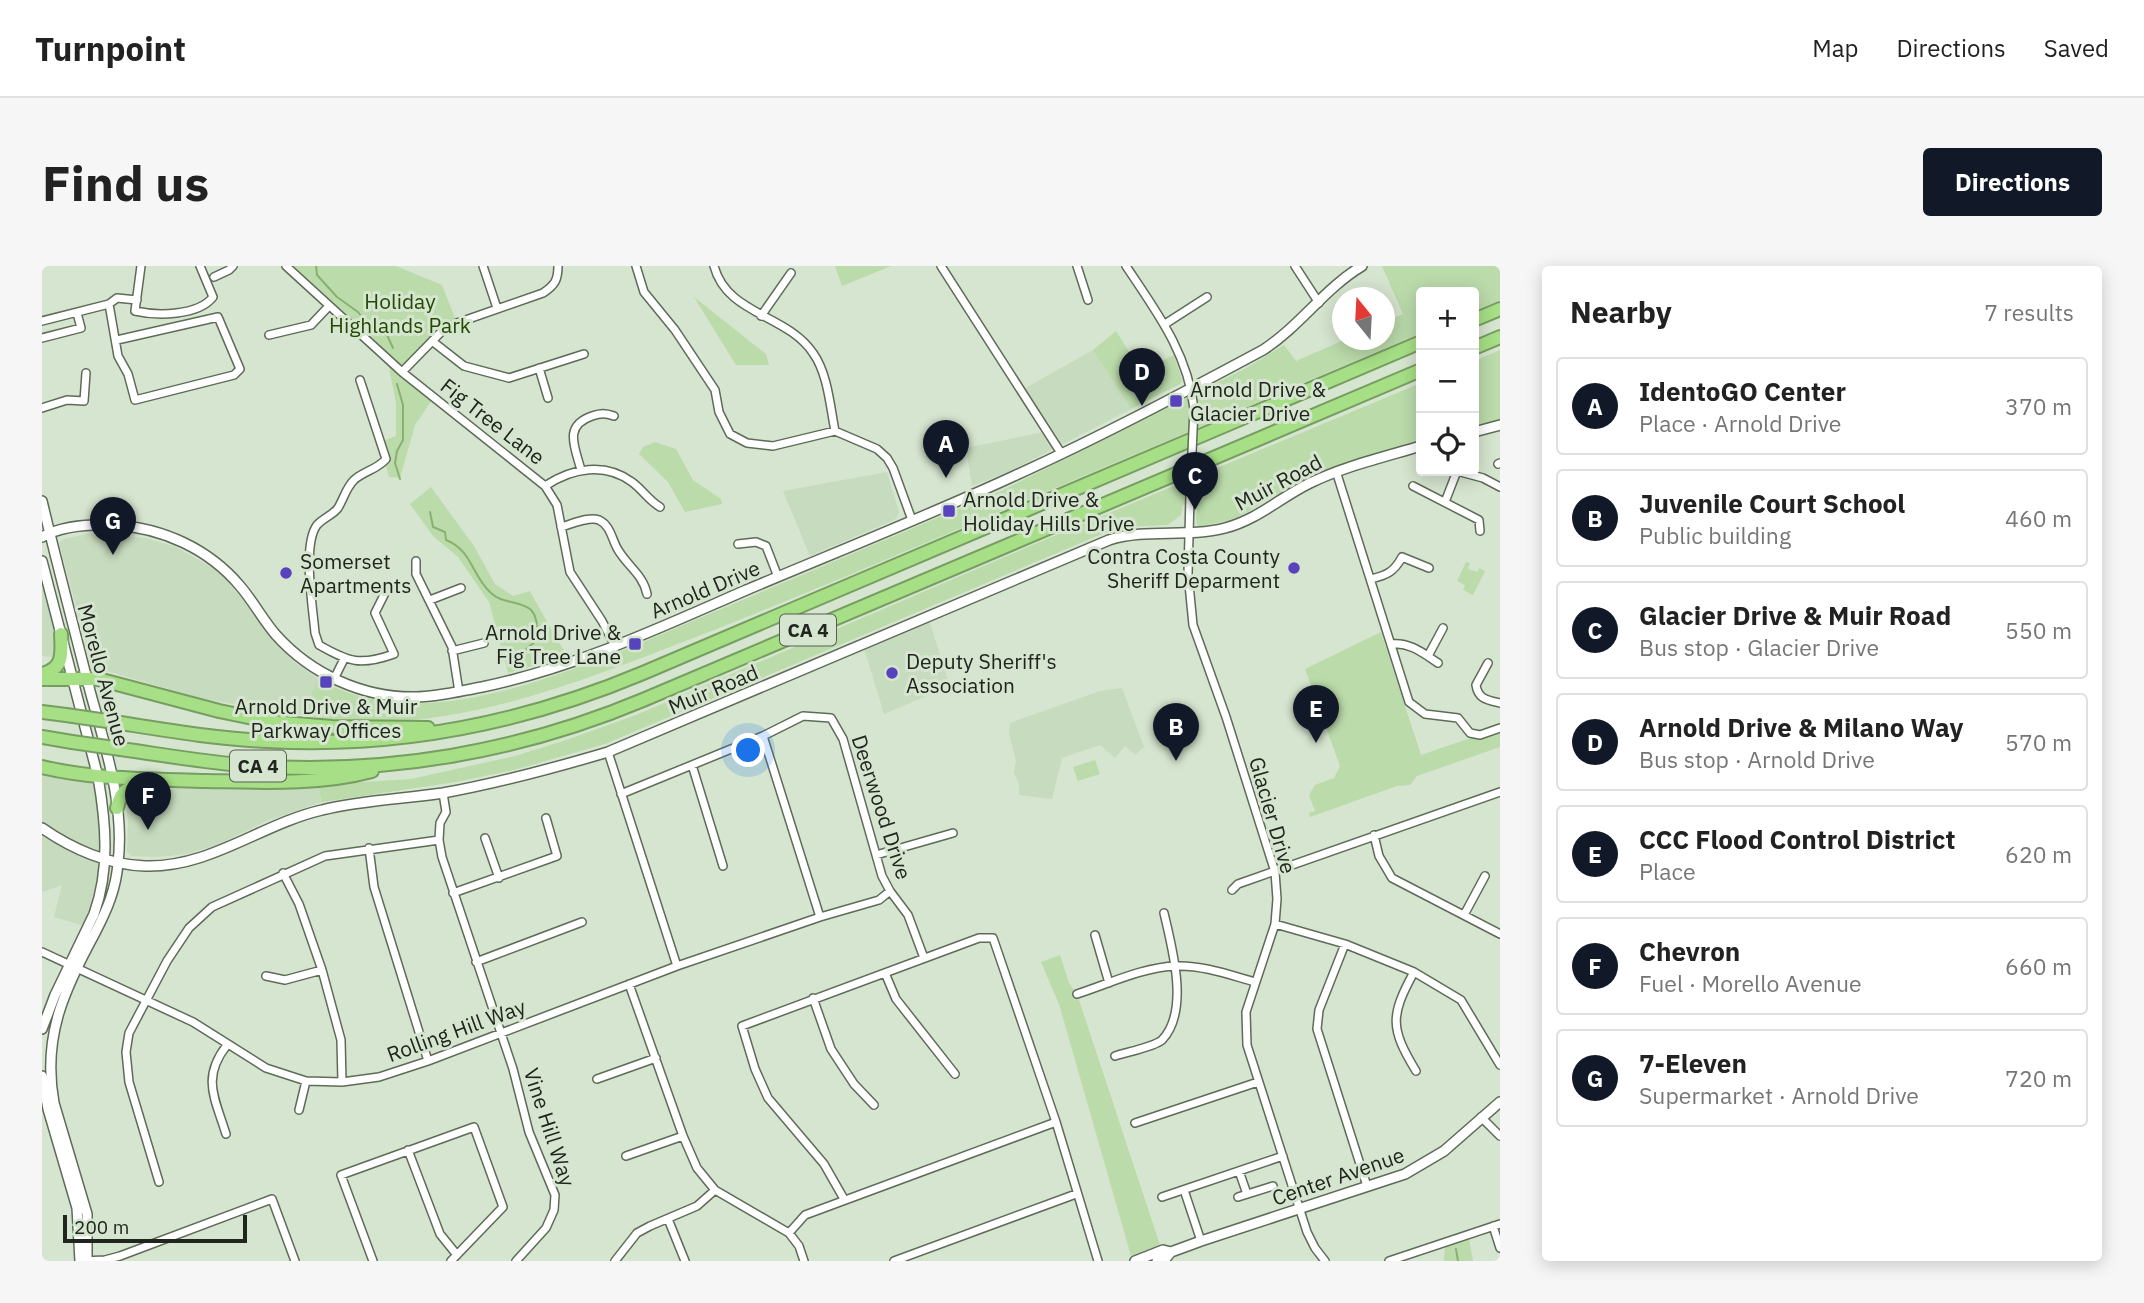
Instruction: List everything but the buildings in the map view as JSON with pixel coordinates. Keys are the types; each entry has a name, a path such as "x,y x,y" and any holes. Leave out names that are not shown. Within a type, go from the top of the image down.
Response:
{"highway":[{"path":"1479,318 1500,309"},
{"path":"1479,346 1500,337"},
{"name":"CA 4","path":"42,712 214,737 283,742 356,741 450,731 530,713 617,684 1416,344"},
{"name":"CA 4","path":"42,737 254,766 318,768 396,763 494,748 563,730 610,714 1416,372"},
{"path":"42,676 53,670 62,658 61,634"},
{"path":"42,676 73,680 98,679 272,722 450,731"},
{"path":"42,767 113,778 276,781 360,775 396,763"},
{"path":"117,808 119,797 124,791 171,780"}],"street":[{"path":"141,266 135,311 153,315 205,305 213,297 200,266"},
{"path":"214,277 233,266"},
{"name":"Fig Tree Lane","path":"286,266 402,372 545,486 557,505 567,562 573,579 602,621 615,646"},
{"path":"483,266 497,308"},
{"path":"402,372 443,330 543,293 554,286 558,277 558,266"},
{"path":"636,266 644,292 675,330 715,390 719,412 730,434 747,443 774,446 835,431 877,449 887,458 912,520"},
{"path":"714,266 718,280 727,290 753,312 794,332 813,353 822,370 835,431"},
{"path":"941,266 1061,453"},
{"path":"1077,266 1088,300"},
{"name":"Glacier Drive","path":"1127,266 1165,324 1180,352 1192,387 1194,409 1188,583 1193,625 1226,717 1275,872 1278,899 1275,924 1246,1012 1247,1045 1311,1242 1325,1261"},
{"path":"1295,266 1319,303"},
{"name":"Arnold Drive","path":"45,534 91,525 112,525 152,531 181,541 229,574 276,635 303,660 334,679 389,696 413,697 459,692 536,674 615,646 1014,476 1278,341 1345,278 1362,266"},
{"path":"761,316 791,272"},
{"path":"1165,324 1207,296"},
{"path":"42,321 109,304 117,298 136,300"},
{"path":"109,304 118,356 128,374 135,400 234,375 240,369 218,317 117,340"},
{"path":"269,335 311,326 329,306"},
{"path":"42,338 81,328 77,313"},
{"path":"432,341 464,366 509,378 584,354"},
{"path":"539,368 548,398"},
{"path":"42,408 67,400 84,401 86,373"},
{"path":"360,380 386,459 356,478 347,488 338,508 318,524 313,534 310,556 315,633 319,645 344,659 372,662 394,654 375,613 386,591"},
{"path":"581,470 573,438 574,428 581,420 603,412 614,416"},
{"path":"1479,431 1500,425"},
{"name":"Muir Road","path":"42,828 71,845 118,863 147,866 185,862 218,852 272,827 324,809 443,793 542,772 608,752 1109,540 1133,533 1190,533 1241,523 1293,492 1336,471 1416,447"},
{"path":"545,486 559,476 581,470 603,470 616,473 631,482 648,500 660,507"},
{"path":"1336,471 1409,702 1425,714 1458,718 1470,733 1480,734 1500,728"},
{"path":"1445,502 1455,476"},
{"path":"1476,476 1500,487"},
{"path":"1413,486 1479,520 1480,531"},
{"name":"Morello Avenue","path":"42,500 45,534 113,778 120,834 114,888 106,913 74,965"},
{"path":"561,527 588,519 600,520 608,528 617,550 645,582 647,594"},
{"path":"738,544 756,542 766,547 778,577"},
{"path":"1371,579 1395,570 1402,557 1429,568"},
{"name":"Morello Avenue","path":"42,561 98,777 104,813 106,859 99,901 60,1003 45,1031 50,1084 87,1214 84,1261"},
{"path":"416,561 416,574 452,651 459,692"},
{"path":"430,600 461,587"},
{"path":"1428,656 1443,628"},
{"path":"452,651 484,643"},
{"path":"1391,644 1401,643 1416,648 1438,663"},
{"path":"334,679 344,659"},
{"path":"1488,663 1476,685 1477,692 1485,700 1500,703"},
{"name":"Deerwood Drive","path":"621,794 763,736 803,716 831,718 843,738 881,876 908,915 924,958"},
{"path":"763,736 820,917"},
{"path":"608,752 677,966"},
{"path":"692,765 723,866"},
{"path":"1231,890 1238,884 1500,792"},
{"name":"Vine Hill Way","path":"443,793 446,812 440,823 442,857 502,1033 529,1132 555,1195 554,1210 545,1228 516,1261"},
{"path":"453,893 558,856 546,818"},
{"path":"876,855 953,833"},
{"path":"1374,835 1379,856 1392,878 1500,934"},
{"path":"485,838 499,878"},
{"path":"159,1182 129,1082 126,1052 129,1033 167,961 189,928 212,907 325,856 439,840"},
{"path":"369,848 374,887 428,1061"},
{"path":"284,873 299,904 322,970 341,1040 342,1082"},
{"path":"1464,915 1485,876"},
{"name":"Rolling Hill Way","path":"42,952 192,1022 266,1068 306,1080 342,1082 379,1077 428,1061 677,966 820,917 879,900 890,891"},
{"path":"1115,1056 1160,1042 1172,1025 1177,987 1176,966 1164,913"},
{"path":"476,962 582,922"},
{"path":"1275,924 1345,944 1414,972 1461,1000 1500,1065"},
{"path":"1095,935 1109,983"},
{"path":"844,1199 824,1164 768,1098 755,1069 742,1026 979,938 993,937 1056,1122 1098,1261"},
{"path":"1345,944 1319,1010 1317,1029 1367,1186"},
{"path":"1077,994 1147,971 1176,966 1215,971 1255,982"},
{"path":"266,976 285,980 322,970"},
{"path":"1414,972 1398,1000 1395,1023 1403,1049 1416,1071"},
{"path":"885,973 896,999 955,1074"},
{"path":"629,984 697,1168 715,1190 789,1233 799,1246 804,1261"},
{"path":"813,998 831,1049 855,1084 874,1105"},
{"path":"226,1134 212,1088 212,1071 218,1056 228,1045"},
{"path":"597,1079 656,1058"},
{"path":"42,1076 48,1110 77,1208 84,1261 105,1261 272,1199 295,1261"},
{"path":"299,1110 306,1080"},
{"path":"1135,1124 1258,1082"},
{"name":"Center Avenue","path":"1157,1261 1166,1258 1171,1252 1201,1241 1405,1174 1444,1150 1500,1102"},
{"path":"1481,1116 1500,1136"},
{"path":"789,1233 805,1215 1056,1122"},
{"path":"373,1261 341,1175 408,1150 474,1127 503,1207 454,1258 440,1234 408,1150"},
{"path":"625,1156 683,1136"},
{"path":"1162,1197 1283,1156"},
{"path":"1239,1171 1247,1194"},
{"path":"1238,1197 1273,1186"},
{"path":"615,1261 637,1233 698,1206 715,1190"},
{"path":"1184,1190 1201,1241"},
{"path":"894,1261 1076,1194"},
{"path":"668,1219 685,1261"},
{"path":"1389,1261 1497,1225 1500,1248"},
{"name":"Center Avenue","path":"1135,1261 1163,1250 1171,1252"}],"shaded area":[{"path":"1093,350 1131,409 1010,471 972,486 966,448 1048,431 1022,390"},
{"path":"887,472 899,512 896,519 810,556 783,491"},
{"path":"87,534 146,538 176,547 218,571 245,601 272,639 296,663 318,679 302,715 203,699 100,669 91,663 59,543 63,539"},
{"path":"42,561 62,658 42,656"},
{"path":"928,617 950,686 884,714 863,645"},
{"path":"1122,688 1144,747 1135,755 1125,746 1115,758 1100,745 1062,758 1052,799 1019,795 1019,784 1014,773 1016,761 1009,733 1010,723 1100,691"},
{"path":"42,767 98,777 106,859 88,927 54,917 62,885 42,892"},
{"path":"318,785 322,802 269,820 219,844 187,854 158,857 131,856 127,852 128,821 124,803 126,797 137,790"}],"green space":[{"name":"Holiday Highlands Park","path":"286,266 396,266 442,285 457,323 443,330 402,372 434,397 415,425 400,478 389,477 380,442 396,436 396,403 387,358"},
{"path":"835,266 891,266 842,286"},
{"path":"1382,266 1500,266 1500,300 1479,309 1479,287 1416,287 1416,335 1395,344 1395,318 1403,314 1395,296 1395,287 1391,287"},
{"path":"694,297 766,354 769,365 736,365"},
{"path":"1116,331 1141,371 1174,355 1182,380 1180,384 1131,409 1093,350"},
{"path":"1284,345 1296,361 1332,345 1332,350 1381,350 844,577 722,627 549,691 452,715 402,721 352,721 302,715 318,679 354,694 391,702 429,703 467,699 506,690 581,666 1001,491 1248,367"},
{"path":"1500,350 1500,425 1479,431 1479,413 1479,359"},
{"path":"1416,385 1416,447 1373,460 1278,501 1274,496 1237,518 1199,527 1196,523 1197,503 1183,505 1181,515 1168,525 1124,527 1097,536 605,744 514,770 456,782 322,802 318,785 411,779 515,756 636,715 1030,546"},
{"path":"655,442 676,449 693,480 721,499 722,504 685,512 668,482 639,454 643,447"},
{"path":"431,487 474,546 495,584 513,596 530,591 568,656 508,673 489,602 458,557 433,536 410,504"},
{"path":"1466,562 1470,563 1468,569 1478,572 1479,568 1485,571 1473,595 1463,590 1465,585 1457,581"},
{"path":"1381,632 1421,755 1500,728 1500,747 1417,776 1410,785 1397,786 1310,817 1309,813 1315,811 1309,795 1315,785 1334,778 1340,766 1305,669"},
{"path":"1095,760 1100,774 1078,781 1073,767"},
{"path":"1060,955 1069,983 1077,994 1160,1245 1131,1256 1059,1004 1041,962"},
{"path":"1468,1233 1473,1261 1444,1261 1445,1241"}],"waterway":[{"path":"316,266 317,275 337,297 358,312 373,331 387,335 393,348"},
{"path":"397,384 403,405 403,440 395,463 400,479"},
{"path":"430,512 433,527 445,532 446,540 461,550 491,593 500,599 527,607 534,614 537,625 535,642 527,648 518,662"},
{"path":"1456,1249 1458,1261"}],"place":[{"name":"Arnold Drive & Glacier Drive","path":"1176,401"},
{"name":"Arnold Drive & Milano Way","path":"1142,406"},
{"name":"IdentoGO Center","path":"946,478"},
{"name":"Glacier Drive & Muir Road","path":"1195,510"},
{"name":"Arnold Drive & Holiday Hills Drive","path":"949,511"},
{"name":"7-Eleven","path":"113,555"},
{"name":"Contra Costa County Sheriff Deparment","path":"1294,568"},
{"name":"Somerset Apartments","path":"286,573"},
{"name":"Arnold Drive & Fig Tree Lane","path":"635,644"},
{"name":"Deputy Sheriff's Association","path":"892,673"},
{"name":"Arnold Drive & Muir Parkway Offices","path":"326,682"},
{"name":"CCC Flood Control District","path":"1316,743"},
{"name":"Juvenile Court School","path":"1176,761"},
{"name":"Chevron","path":"148,830"}]}
